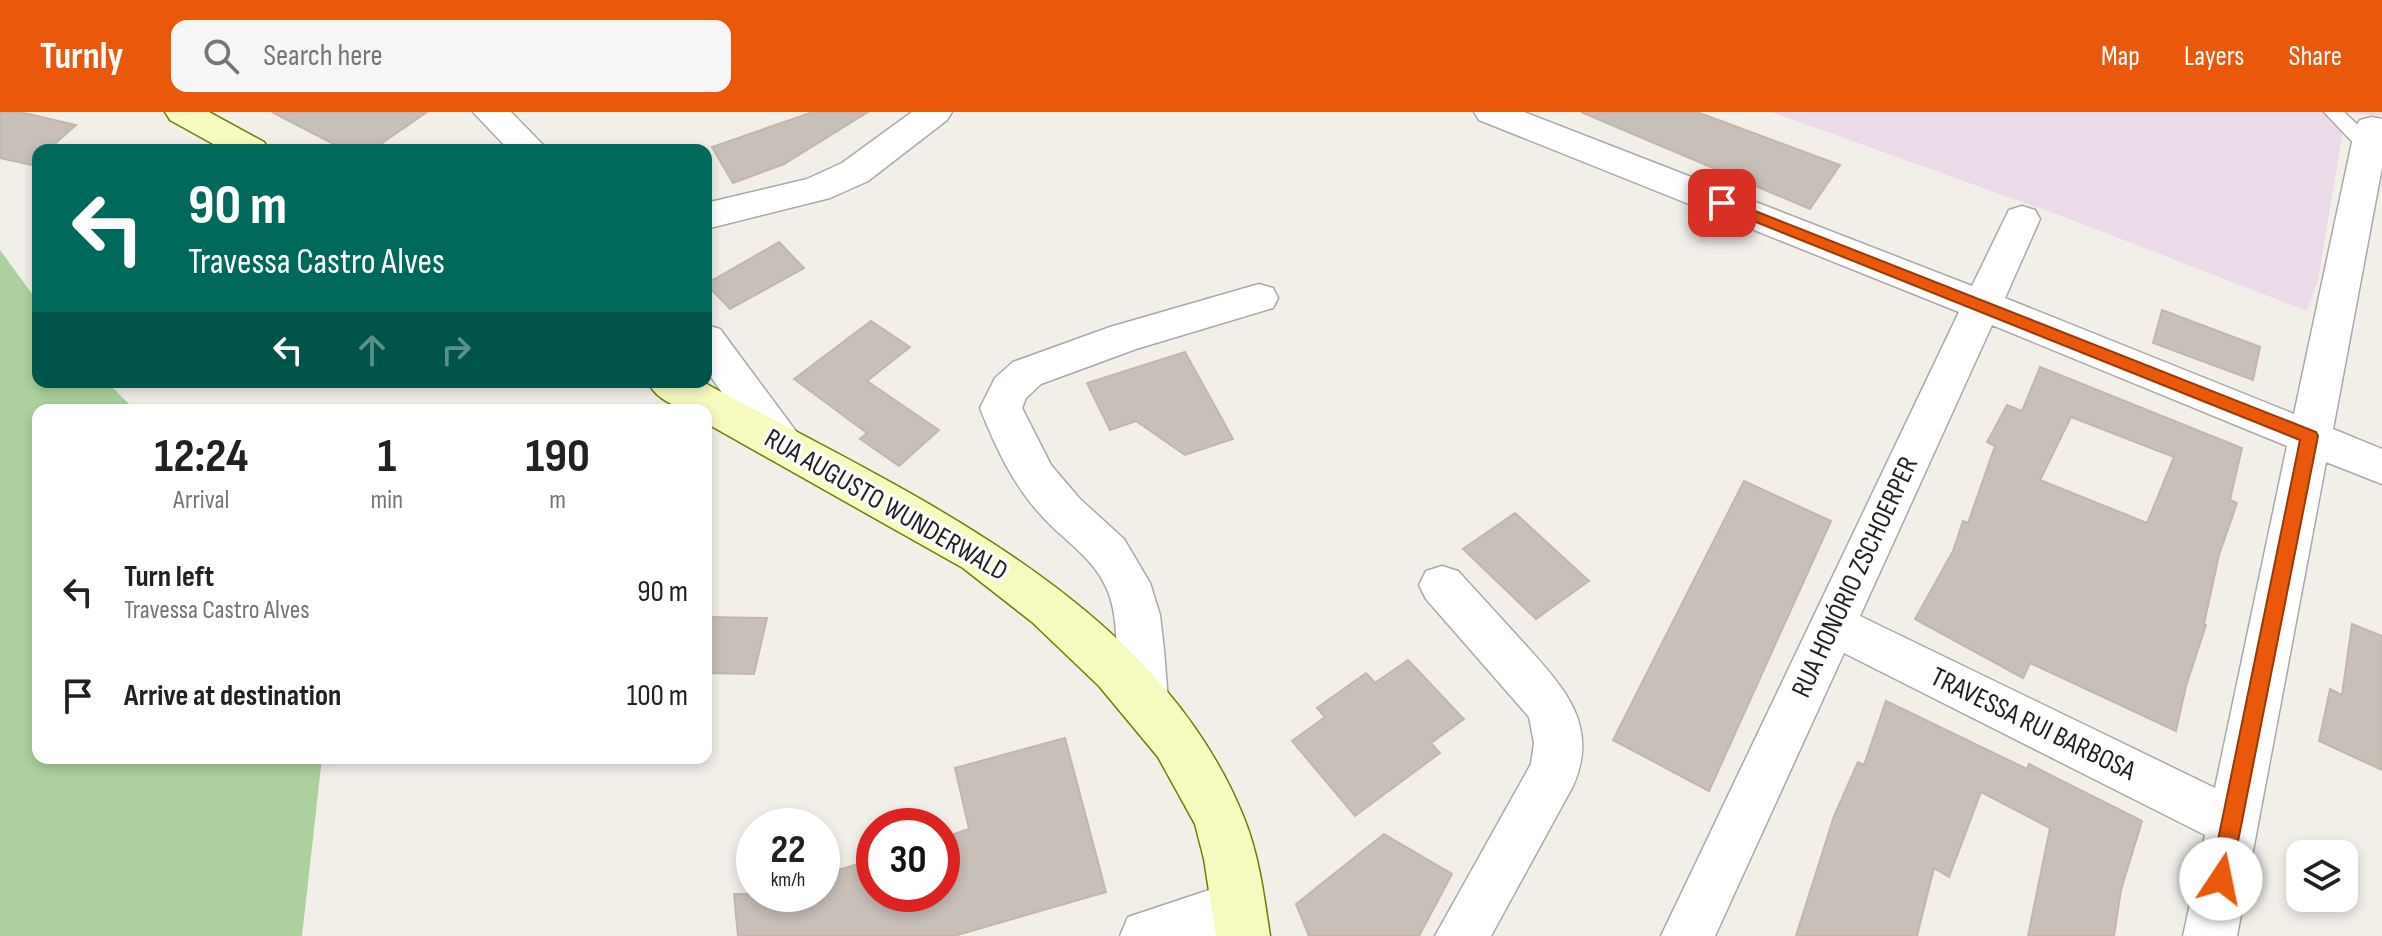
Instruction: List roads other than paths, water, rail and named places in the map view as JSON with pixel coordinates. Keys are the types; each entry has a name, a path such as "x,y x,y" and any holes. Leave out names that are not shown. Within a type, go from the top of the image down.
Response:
{"main road":[{"path":"182,112 240,144"},
{"name":"RUA AUGUSTO WUNDERWALD","path":"679,388 708,404"},
{"name":"RUA AUGUSTO WUNDERWALD","path":"712,406 979,555 1024,586 1144,700 1175,742 1218,818 1241,921"}],"street":[{"path":"490,112 524,144"},
{"path":"712,215 817,189 855,172 935,112"},
{"path":"1491,112 1982,305 2382,467"},
{"path":"2210,936 2370,137"},
{"name":"RUA HONÓRIO ZSCHOERPER","path":"1688,936 2022,219"},
{"path":"1144,700 1137,619 1122,571 1103,545 1063,509 1038,480 1025,460 1001,408 1009,389 1027,373 1124,338 1259,298"},
{"path":"712,348 783,446"},
{"path":"1442,585 1547,703 1558,725 1560,748 1548,783 1462,936"},
{"name":"TRAVESSA RUI BARBOSA","path":"1833,625 2232,822"},
{"path":"1147,936 1241,921"}],"lane":[{"path":"2333,112 2370,137"}]}
